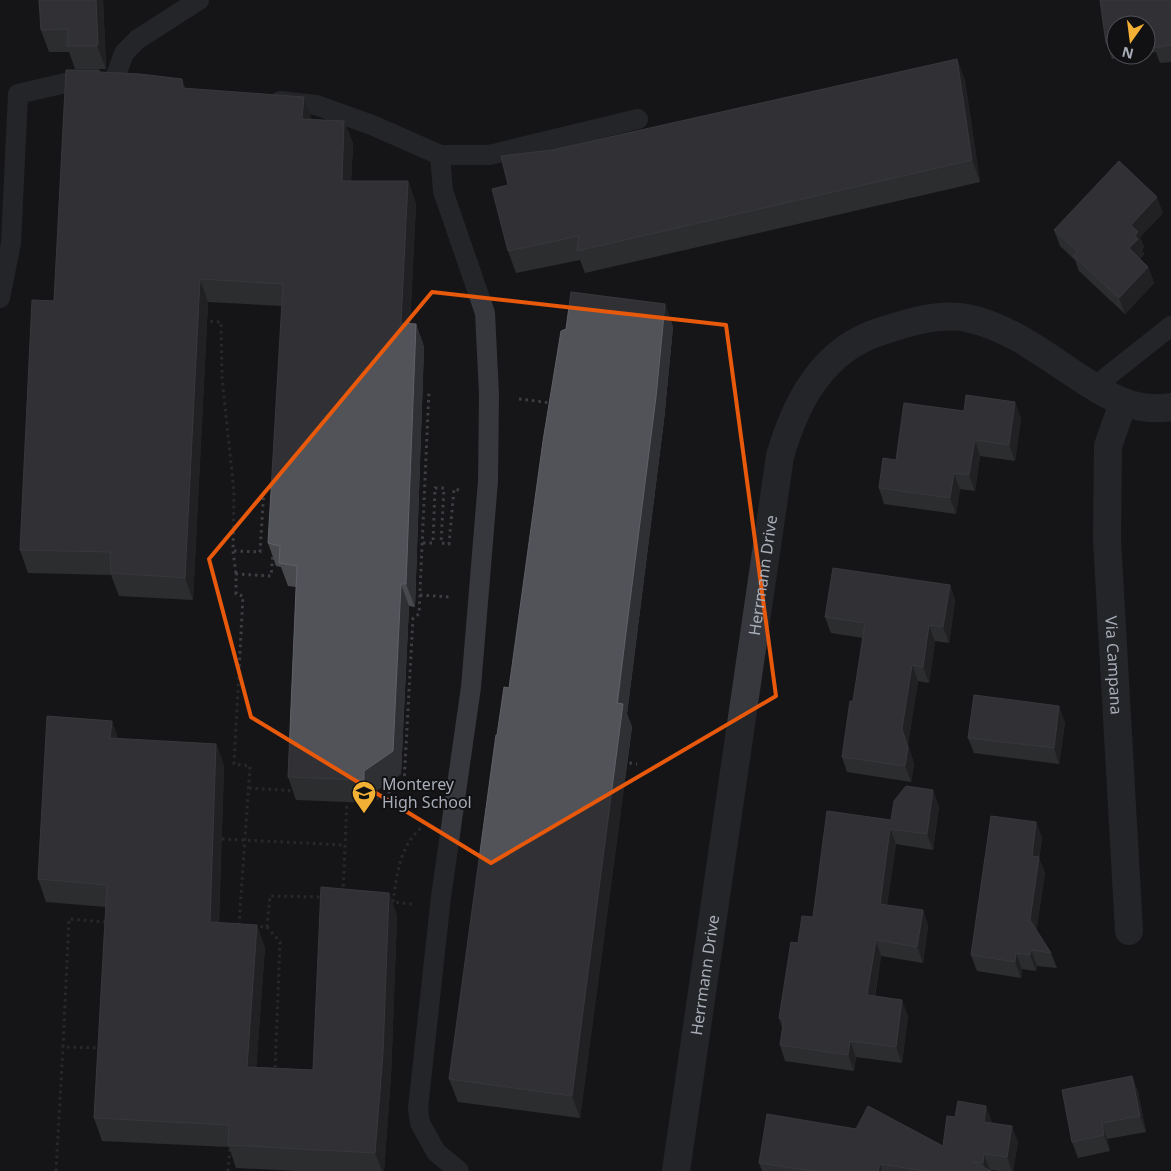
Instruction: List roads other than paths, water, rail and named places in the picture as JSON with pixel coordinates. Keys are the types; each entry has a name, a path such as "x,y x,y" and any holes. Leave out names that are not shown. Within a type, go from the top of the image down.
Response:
{"street":[{"name":"Herrmann Drive","path":"676,1171 780,456 786,433 802,397 831,359 859,340 900,325 933,318 952,317 967,318 1007,332 1031,345 1094,388 1123,403 1160,409 1171,407"},
{"name":"Via Campana","path":"1123,403 1108,446 1107,539 1129,931"}],"lane":[{"path":"0,298 11,243 18,94 74,81 124,82 124,53 138,39 199,0"},
{"path":"259,98 316,105 372,125 440,155 489,155 638,119"},
{"path":"440,155 443,191 485,313 489,394 487,491 471,687 440,906 418,1108 420,1123 436,1152 460,1171"},
{"path":"1094,388 1171,326"}],"place":[{"name":"Monterey High School","path":"364,814"}]}
